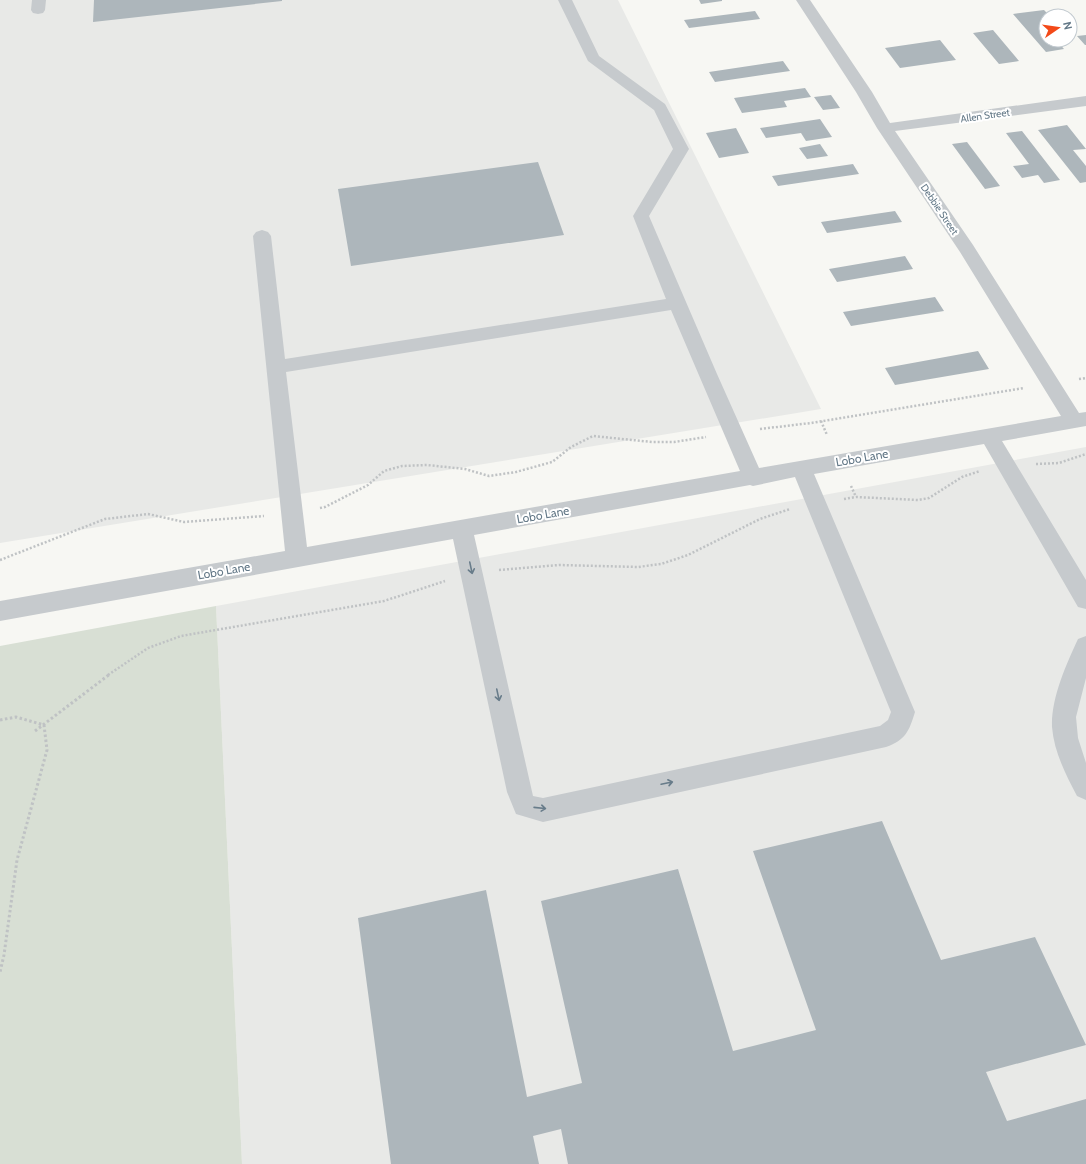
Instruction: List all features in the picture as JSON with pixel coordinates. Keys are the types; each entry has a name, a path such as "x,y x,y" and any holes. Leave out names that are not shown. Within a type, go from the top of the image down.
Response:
{"street":[{"path":"565,0 593,58 660,108 681,149 641,216 754,478"},
{"name":"Debbie Street","path":"802,0 864,92 885,128 967,249 1051,384 1080,420"},
{"name":"Allen Street","path":"885,128 1086,101"},
{"path":"262,236 297,558"},
{"path":"276,366 678,303"},
{"name":"Lobo Lane","path":"0,611 754,478 801,468 1080,420"},
{"path":"989,436 1086,600"},
{"path":"462,530 518,792 525,806 543,810 886,736 898,728 904,712 801,468"},
{"path":"1086,646 1065,708 1064,732 1075,767 1086,788"}],"path":[{"path":"0,560 105,519 121,516 148,514 184,522 292,513 325,507 368,485 384,471 402,466 427,465 458,468 489,476 516,472 552,462 571,447 593,436 652,442 674,442 821,421 1086,378"},
{"path":"821,421 827,435"},
{"path":"35,731 114,671 148,648 181,636 384,601 450,579 472,574 530,566 578,565 645,567 672,561 701,550 759,520 787,510 856,497 918,500 929,498 962,477 982,471 1007,466 1059,463 1086,454"},
{"path":"851,486 856,497"},
{"path":"0,720 16,717 44,725"},
{"path":"0,972 4,955 17,860 47,750 44,725"}],"shaded area":[{"path":"0,0 618,0 821,409 0,543"},
{"path":"1086,447 1086,1164 242,1164 216,606"},
{"path":"216,606 242,1164 0,1164 0,646"}],"building":[{"path":"94,0 282,0 282,1 93,22"},
{"path":"699,0 722,0 722,1 701,4"},
{"path":"755,11 760,19 689,28 684,20"},
{"path":"1038,11 1038,43 1013,14"},
{"path":"993,30 1019,61 999,64 973,33"},
{"path":"1086,35 1086,45 1078,37"},
{"path":"940,40 956,60 900,68 885,48"},
{"path":"1043,48 1064,49 1046,52"},
{"path":"783,61 790,71 715,82 709,72"},
{"path":"805,88 811,97 784,101 787,107 742,113 734,98"},
{"path":"831,95 840,108 823,110 814,97"},
{"path":"820,119 832,137 806,141 801,133 766,138 760,128"},
{"path":"1067,125 1086,149 1073,150 1086,166 1086,182 1080,183 1038,130"},
{"path":"736,128 749,153 719,158 706,133"},
{"path":"1022,131 1060,180 1044,183 1038,175 1022,178 1013,166 1029,164 1006,133"},
{"path":"967,142 1000,186 985,189 952,144"},
{"path":"820,144 828,156 807,159 799,148"},
{"path":"538,162 564,235 351,266 338,189"},
{"path":"853,164 859,174 778,186 772,176"},
{"path":"895,211 902,222 827,233 821,222"},
{"path":"905,256 913,269 837,282 829,269"},
{"path":"935,297 944,311 851,326 843,312"},
{"path":"978,351 989,369 895,385 885,368"},
{"path":"882,821 941,960 1035,937 1086,1045 986,1072 1007,1121 1086,1099 1086,1164 568,1164 561,1129 533,1136 539,1164 391,1164 358,918 486,890 527,1097 582,1083 541,901 678,869 733,1051 816,1030 753,851"}]}
